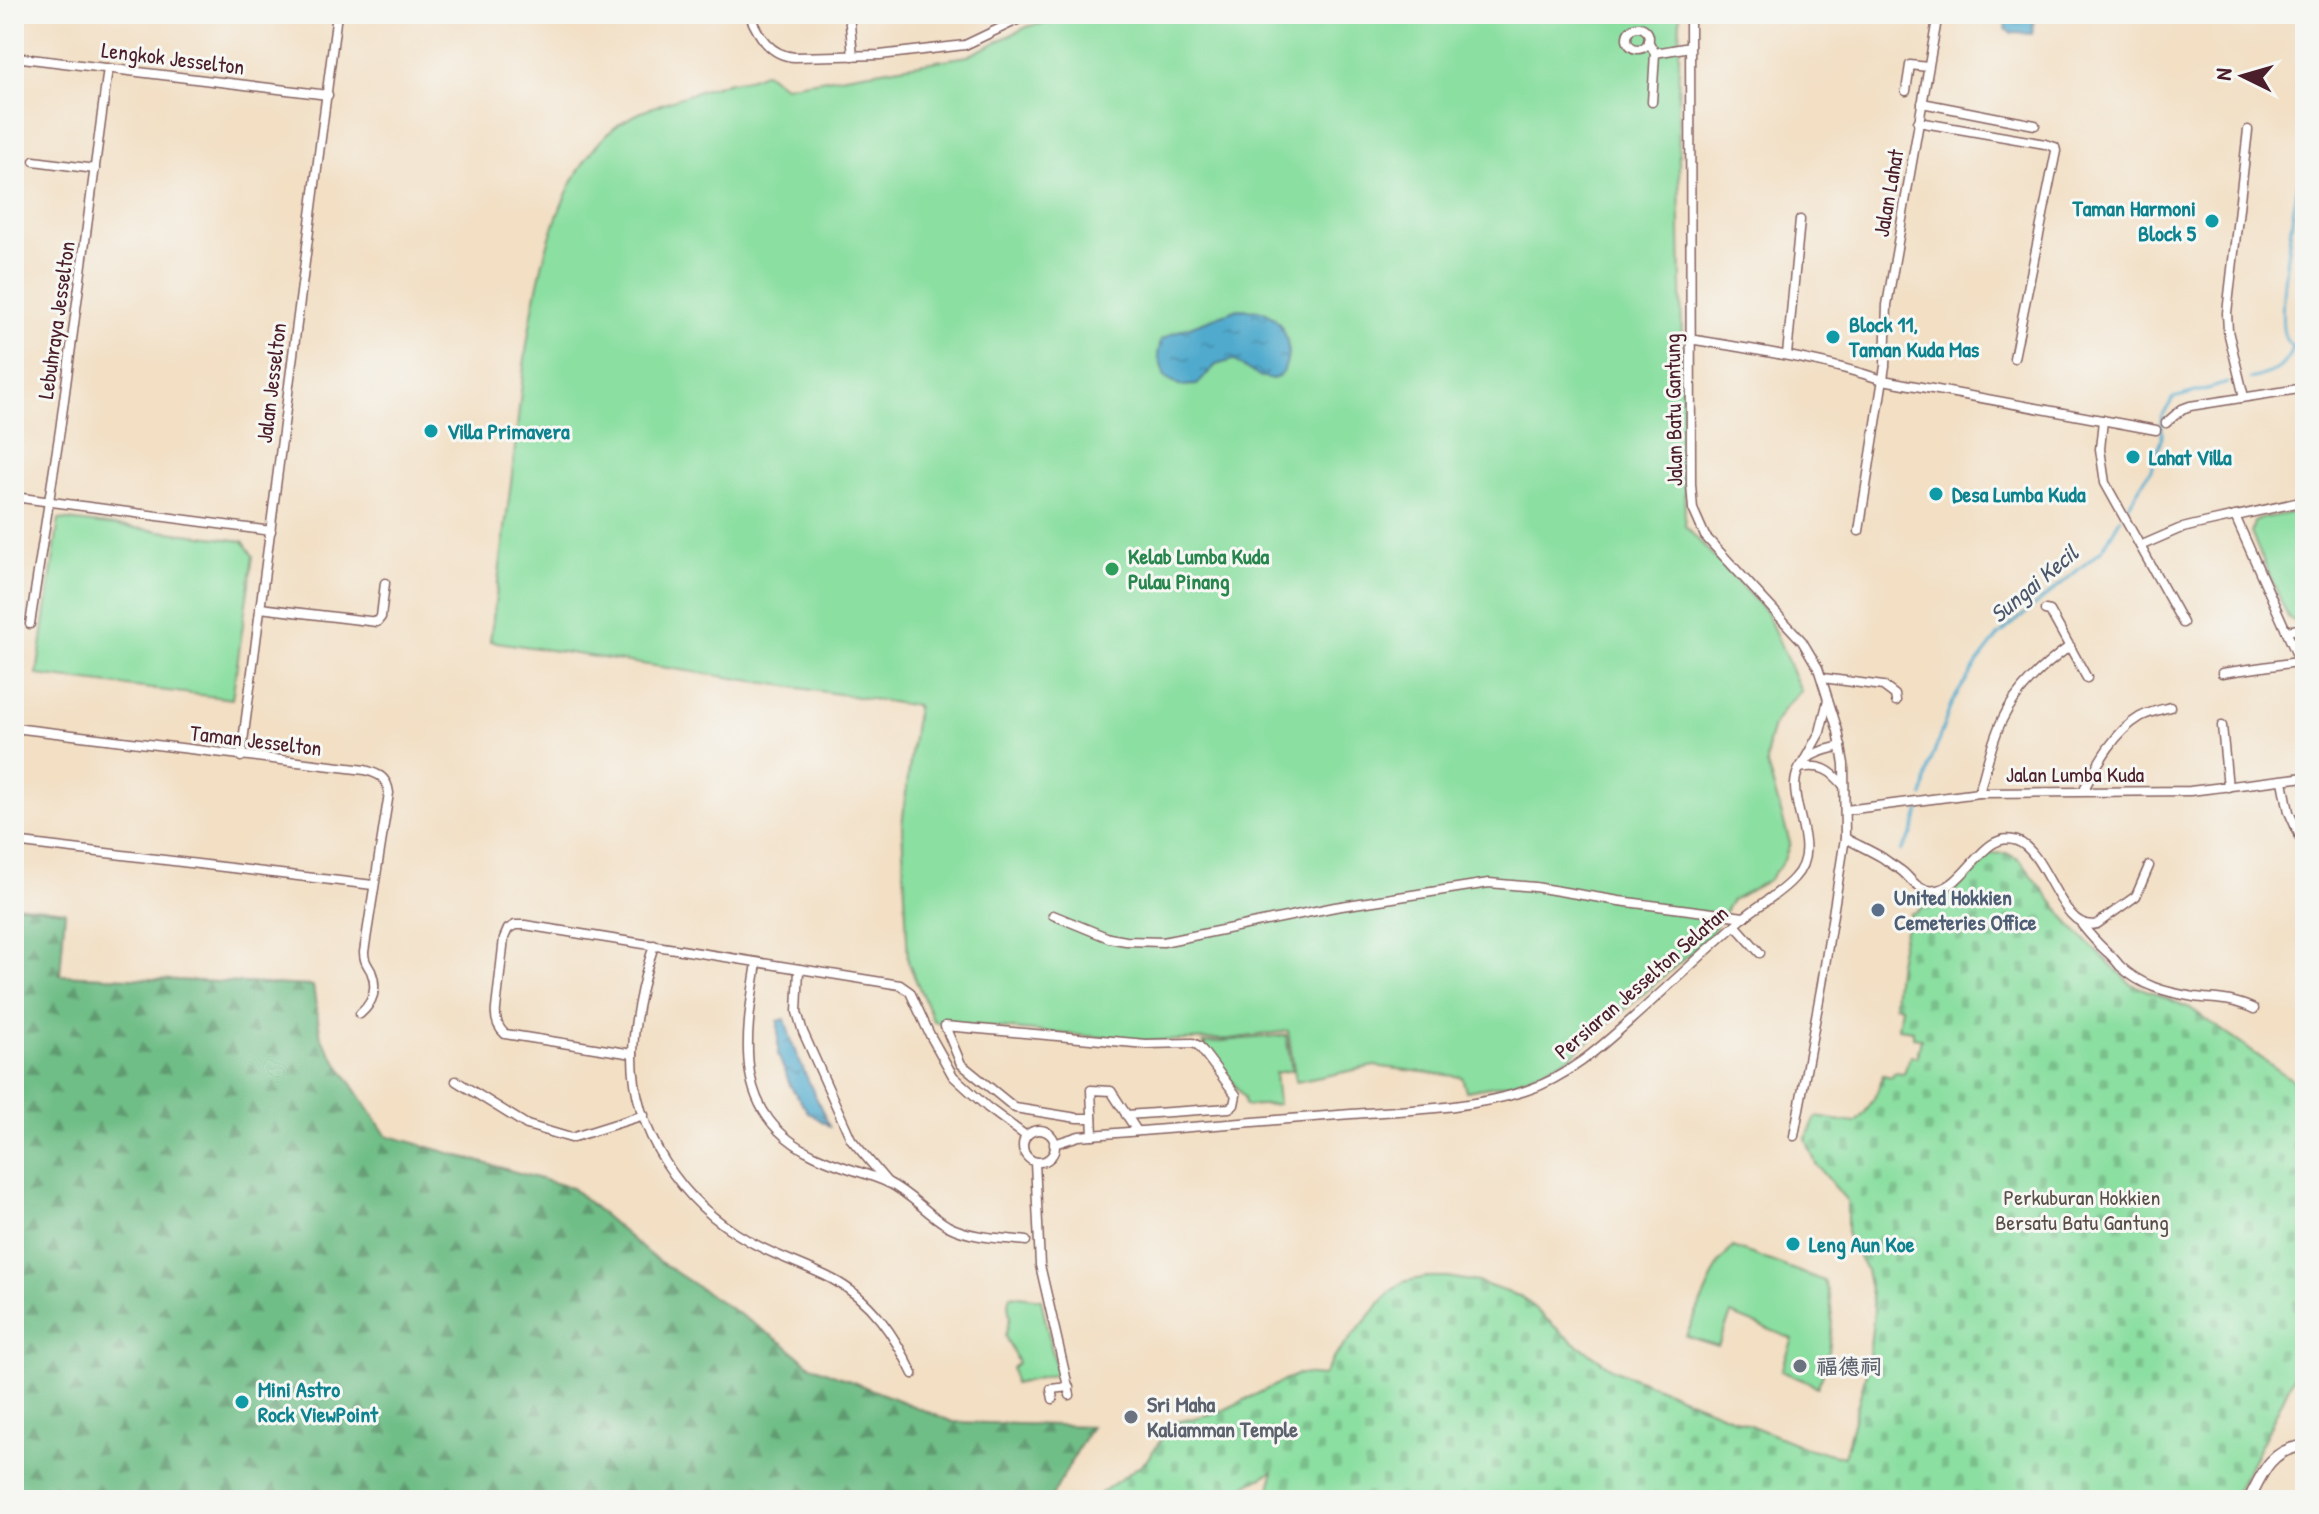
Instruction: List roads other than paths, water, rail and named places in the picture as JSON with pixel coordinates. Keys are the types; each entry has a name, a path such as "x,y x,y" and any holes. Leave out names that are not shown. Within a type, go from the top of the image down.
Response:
{"street":[{"name":"Jalan Jesselton","path":"241,757 337,14"},
{"path":"749,14 768,47 784,57 853,56 965,45 1030,14"},
{"path":"849,14 853,56"},
{"name":"Jalan Batu Gantung","path":"1690,14 1693,509 1705,536 1802,641 1823,678 1841,746 1845,786 1845,838 1794,1136"},
{"name":"Jalan Lahat","path":"1859,531 1883,380 1887,305 1938,14"},
{"path":"1648,41 1655,53 1652,102"},
{"path":"1655,53 1690,47"},
{"name":"Lengkok Jesselton","path":"14,57 328,95"},
{"path":"1906,91 1910,65 1928,67"},
{"name":"Lebuhraya Jesselton","path":"30,624 108,68"},
{"path":"1922,103 2035,125"},
{"path":"1918,122 2055,147 2014,358"},
{"path":"2244,397 2228,331 2227,313 2248,130"},
{"path":"34,161 95,169"},
{"path":"1787,355 1800,220"},
{"path":"1690,339 1787,355 1851,369 1883,380 2156,430"},
{"path":"2166,423 2190,406 2305,388"},
{"path":"2103,420 2100,449 2105,483 2183,623"},
{"path":"14,497 271,531"},
{"path":"2140,546 2179,529 2305,501"},
{"path":"2222,673 2302,661 2235,516"},
{"path":"260,608 377,622 381,617 385,583"},
{"path":"2045,610 2050,611 2087,678"},
{"path":"2286,631 2305,628"},
{"path":"1979,793 2004,715 2031,678 2070,646"},
{"path":"1823,678 1883,686 1895,695 1896,701"},
{"path":"1802,765 1820,732 1829,696"},
{"path":"2083,791 2108,747 2137,719 2170,707"},
{"path":"2222,726 2228,787"},
{"name":"Taman Jesselton","path":"14,728 379,774 385,779 389,793 364,952 372,976 373,997 368,1008 360,1014"},
{"path":"1802,765 1815,754 1841,746"},
{"path":"1802,765 1824,768 1845,786"},
{"name":"Persiaran Jesselton Selatan","path":"1054,1144 1079,1136 1440,1107 1525,1091 1560,1076 1586,1058 1744,917 1793,880 1802,868 1806,838 1795,797 1802,765"},
{"name":"Jalan Lumba Kuda","path":"1846,810 1979,793 2190,791 2305,777"},
{"path":"2283,781 2290,815 2305,848"},
{"path":"1845,838 1878,855 1915,885 1928,890 1951,885 1977,862 1984,848 2013,839 2022,843 2044,869 2062,904 2119,965 2149,986 2176,994 2222,998 2254,1009"},
{"path":"14,842 373,885"},
{"path":"2081,924 2097,924 2136,896 2149,866"},
{"path":"1053,915 1109,938 1163,942 1341,906 1489,883 1744,917"},
{"path":"633,1054 501,1031 495,1019 504,938 508,929 520,924 907,988 953,1076 1026,1136"},
{"path":"1735,925 1760,953"},
{"path":"654,945 643,978 633,1054 644,1115 654,1144 694,1200 747,1240 831,1279 862,1299 900,1347 913,1374"},
{"path":"757,963 746,1057 755,1097 766,1115 787,1137 813,1155 889,1183 948,1226 1026,1241"},
{"path":"799,969 797,1012 803,1032 851,1139 889,1183"},
{"path":"1092,1118 1015,1108 961,1064 945,1026 1146,1044 1193,1043 1199,1046 1236,1095 1234,1105 1229,1108 1126,1115"},
{"path":"456,1081 527,1125 571,1138 644,1115"},
{"path":"1093,1135 1091,1090 1111,1091 1137,1131"},
{"path":"1035,1131 1045,1131 1054,1144 1050,1158 1045,1161 1030,1160 1023,1152 1026,1136 1035,1131"},
{"path":"1035,1162 1040,1265 1070,1391 1051,1389 1053,1399"},
{"path":"2249,1500 2269,1462 2282,1451 2305,1446"}],"water":[{"path":"2016,14 2035,14 2032,34 2011,33 2005,29 2006,22 2015,20"},
{"path":"1238,309 1257,310 1278,322 1286,336 1288,352 1281,374 1273,379 1258,376 1233,360 1216,365 1197,385 1181,386 1165,377 1158,355 1161,340"},
{"path":"785,1019 794,1049 829,1126 808,1112 791,1087 778,1055 778,1021"}],"waterway":[{"name":"Sungai Kecil","path":"2305,146 2288,246 2283,304 2286,339 2305,356"},
{"name":"Sungai Kecil","path":"2250,379 2277,369 2286,361 2294,346"},
{"name":"Sungai Kecil","path":"2125,511 2151,469 2162,436 2162,416 2174,398 2228,383"},
{"name":"Sungai Kecil","path":"1923,796 1929,767 1952,702 1978,662 1998,636 2102,550 2121,517"},
{"name":"Sungai Kecil","path":"1901,851 1912,834 1922,804"}],"place":[{"name":"Taman Harmoni Block 5","path":"2212,221"},
{"name":"Block 11, Taman Kuda Mas","path":"1833,337"},
{"name":"Villa Primavera","path":"431,431"},
{"name":"Lahat Villa","path":"2133,457"},
{"name":"Desa Lumba Kuda","path":"1936,494"},
{"name":"Kelab Lumba Kuda Pulau Pinang","path":"1112,569"},
{"name":"United Hokkien Cemeteries Office","path":"1878,910"},
{"name":"Leng Aun Koe","path":"1793,1244"},
{"name":"福德祠","path":"1800,1366"},
{"name":"Mini Astro Rock ViewPoint","path":"242,1402"},
{"name":"Sri Maha Kaliamman Temple","path":"1131,1417"}],"park label":[{"name":"Perkuburan Hokkien Bersatu Batu Gantung","path":"2082,1210"}]}
